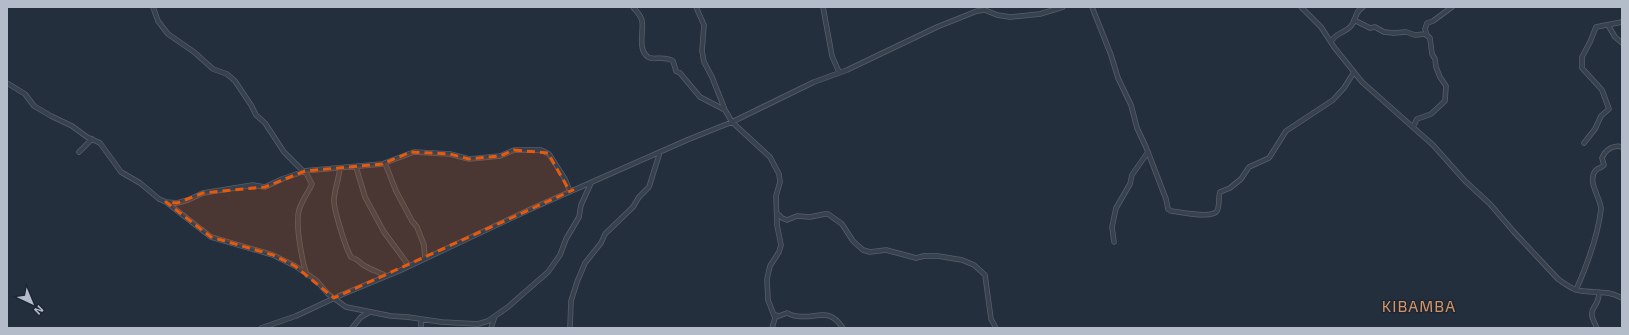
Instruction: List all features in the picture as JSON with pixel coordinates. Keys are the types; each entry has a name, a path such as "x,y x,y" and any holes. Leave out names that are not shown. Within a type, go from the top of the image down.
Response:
{"street":[{"path":"153,7 158,21 168,34 194,52 213,68 227,74 235,81 256,115 268,128 284,152 297,166 305,171 312,184 299,209 298,227 300,248 308,275"},
{"path":"633,7 642,21 641,42 647,56 653,58 666,58 673,61 676,71 680,73 700,97 725,110"},
{"path":"696,7 704,25 702,51 704,62 725,110 732,122 763,149 774,164 780,180 776,193 780,249 770,266 767,279 768,300 775,320 772,328"},
{"path":"823,7 832,56 839,72"},
{"path":"261,328 289,319 425,259 573,190 732,122 814,82 980,10 987,10 1000,16 1010,17 1040,14 1063,7"},
{"path":"1092,7 1111,55 1118,78 1131,104 1137,128 1148,152 1169,211 1212,215 1217,210 1220,192 1242,179 1248,168 1269,158 1286,131 1333,100 1344,88 1354,72"},
{"path":"1301,7 1321,27 1354,72 1379,98 1432,145 1465,181 1487,200 1558,279 1576,290 1610,293 1622,298"},
{"path":"1331,42 1336,35 1351,26 1356,12 1363,7"},
{"path":"1413,127 1417,119 1432,114 1444,103 1446,86 1438,71 1435,58 1432,54 1431,40 1425,29 1427,23 1433,21 1452,7"},
{"path":"1354,20 1369,28 1375,27 1384,32 1406,32 1414,35 1427,35"},
{"path":"1584,143 1609,108 1602,90 1582,68 1582,57 1596,27 1622,22"},
{"path":"1608,25 1613,35 1622,43"},
{"path":"7,83 25,94 34,106 76,128 101,144 121,172 140,183 153,195 166,202 208,235 261,253 273,255 295,266 316,280 346,308 363,314 369,313 442,322 478,324 496,316 541,280 557,260 562,252 566,239 579,218 582,205 591,182"},
{"path":"79,152 92,139"},
{"path":"1576,290 1597,228 1601,208 1600,200 1596,194 1593,182 1596,170 1604,165 1602,158 1605,152 1614,146 1622,148"},
{"path":"166,202 176,203 188,200 203,193 253,186 266,186 282,178 305,171 385,163 414,152 450,154 469,159 500,156 514,150 544,150 549,154 565,179 569,189 573,190"},
{"path":"570,328 571,302 585,262 601,243 606,234 633,207 639,197 649,187 660,152"},
{"path":"1114,242 1112,227 1115,212 1130,184 1132,176 1148,152"},
{"path":"385,163 396,191 418,229 424,247 425,259"},
{"path":"356,167 365,197 384,232 409,266"},
{"path":"340,168 334,201 335,212 350,256 358,259 364,265 386,276"},
{"path":"777,213 782,218 787,220 797,216 810,217 828,214 842,224 857,246 866,251 886,250 917,258 924,256 944,256 970,262 985,275 991,319 996,328"},
{"path":"1597,328 1591,311 1598,302 1599,292"},
{"path":"774,314 778,316 787,313 798,316 829,316 835,318 842,328"},
{"path":"352,328 363,314"},
{"path":"491,328 496,316"},
{"path":"421,319 421,328"}],"highlighted area":[{"path":"514,150 548,153 569,190 573,190 334,298 295,266 273,255 211,237 166,202 177,203 203,193 265,187 305,171 382,164 411,152 450,154 469,159 500,156"}],"district":[{"name":"KIBAMBA","path":"1419,306"}]}
